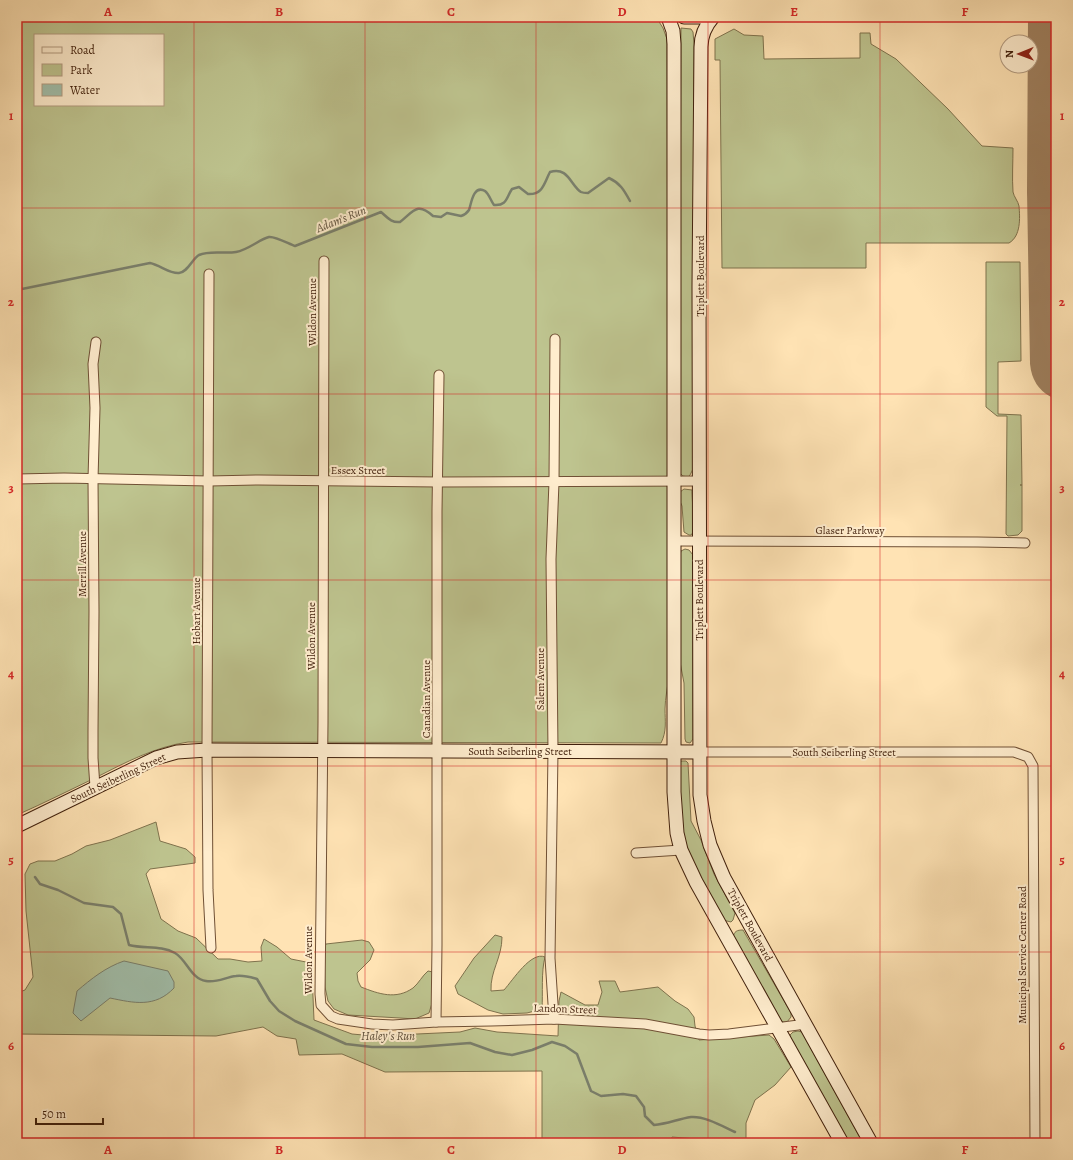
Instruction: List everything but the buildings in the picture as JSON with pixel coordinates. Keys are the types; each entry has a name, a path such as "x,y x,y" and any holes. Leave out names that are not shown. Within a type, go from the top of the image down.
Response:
{"main road":[{"path":"668,17 673,31 674,44 674,805 677,833 681,850 696,882 842,1143"},
{"path":"684,17 702,17"},
{"name":"Triplett Boulevard","path":"713,17 706,28 701,43 700,794 705,826 710,845 724,878 871,1143"},
{"name":"South Seiberling Street","path":"17,826 135,767 163,755 177,752 207,750 700,752"}],"street":[{"name":"Wildon Avenue","path":"324,261 323,751 320,994 321,1003 326,1010"},
{"name":"Hobart Avenue","path":"209,274 207,750 208,890 211,948"},
{"name":"Salem Avenue","path":"554,1019 550,958 553,751 551,559 554,482 555,339"},
{"name":"Merrill Avenue","path":"95,787 93,758 93,479 95,408 93,364 96,342"},
{"name":"Canadian Avenue","path":"436,1022 439,376"},
{"name":"Essex Street","path":"17,479 438,482 700,481"},
{"name":"Glaser Parkway","path":"675,542 1025,543"},
{"name":"South Seiberling Street","path":"700,752 1014,752 1026,756 1033,766"},
{"name":"Municipal Service Center Road","path":"1033,766 1035,1143"},
{"path":"636,853 681,850"},
{"name":"Landon Street","path":"326,1010 331,1016 338,1019 372,1024 393,1025 436,1022 554,1019 644,1024 709,1035 806,1024"}],"green space":[{"path":"17,17 656,17 663,28 667,39 669,675 665,705 665,730 661,743 188,742 152,751 17,815"},
{"path":"681,28 691,29 693,32 694,44 693,469 688,477 683,476 679,472"},
{"path":"734,29 744,35 763,36 764,59 860,58 860,33 870,33 871,44 896,59 948,109 982,146 1013,148 1013,192 1019,206 1020,216 1016,236 1009,243 866,243 866,268 722,268 720,60 715,60 715,39"},
{"path":"986,262 1020,262 1021,361 998,362 998,414 1021,415 1022,531 1018,535 1008,536 1006,534 1007,416 997,416 986,407"},
{"path":"684,489 692,490 694,531 691,535 684,532 682,506 679,499 680,492"},
{"path":"685,549 689,550 693,555 693,739 690,743 686,742 685,739 684,683 680,662 680,555 681,551"},
{"path":"681,761 686,761 688,763 691,821 701,840 714,874 735,913 731,922 723,920 699,878 685,844 680,815"},
{"path":"156,822 160,841 186,849 195,857 195,863 150,869 146,874 161,919 178,931 196,938 218,959 248,962 262,961 261,947 264,939 277,947 291,959 306,962 312,974 314,1020 352,1034 374,1036 460,1032 475,1028 497,1032 558,1036 559,1001 561,992 585,1005 598,1005 602,992 599,981 615,981 620,992 658,987 675,1001 688,1009 694,1017 699,1040 769,1035 774,1039 791,1067 775,1085 755,1100 746,1123 746,1143 672,1137 671,1143 542,1143 542,1071 385,1072 342,1054 299,1055 296,1039 277,1036 263,1027 216,1036 17,1034 17,993 25,990 33,977 26,911 25,874 30,864 38,861 55,861 86,846 110,840"},
{"path":"743,930 791,1013 791,1017 787,1022 781,1022 733,938 736,931"},
{"path":"495,935 502,937 500,951 492,977 491,991 504,990 528,962 540,956 545,957 542,1009 527,1013 503,1014 488,1010 458,994 455,986 474,958"},
{"path":"362,940 369,942 374,950 370,960 357,973 358,981 361,987 381,994 400,994 413,988 428,971 433,972 433,1000 429,1013 415,1019 348,1015 334,1009 328,1001 325,987 324,948 326,944"},
{"path":"793,1032 802,1032 863,1143 848,1143 790,1041 790,1035"}],"water":[{"path":"124,961 168,971 174,982 174,988 159,999 152,1001 136,1002 110,998 81,1021 73,1013 77,991 105,970"}],"waterway":[{"name":"Adam's Run","path":"17,290 150,263 172,272 179,273 185,270 199,255 212,252 227,253 240,251 269,237 295,246 381,212 394,222 400,222 412,212 419,209 423,209 433,216 441,217 447,213 461,216 469,210 473,196 478,190 485,191 494,205 498,205 506,201 512,189 519,187 528,194 537,193 542,188 550,172 556,171 565,174 578,189 584,193 588,193 609,178 621,187 630,201"},
{"name":"Haley's Run","path":"35,877 40,884 58,890 84,903 113,907 121,914 129,945 164,949 175,953 201,980 214,981 239,976 247,976 257,979 270,1001 279,1011 295,1021 346,1044 372,1047 418,1047 470,1043 495,1052 512,1055 532,1050 552,1042 565,1046 577,1054 591,1091 601,1096 623,1094 636,1096 644,1107 645,1116 654,1125 696,1117 713,1122 735,1132"}],"taxiway":[{"path":"1039,191 1040,17"},
{"path":"1056,172 1044,179 1039,191 1042,363 1046,376 1050,382 1056,386"}]}
